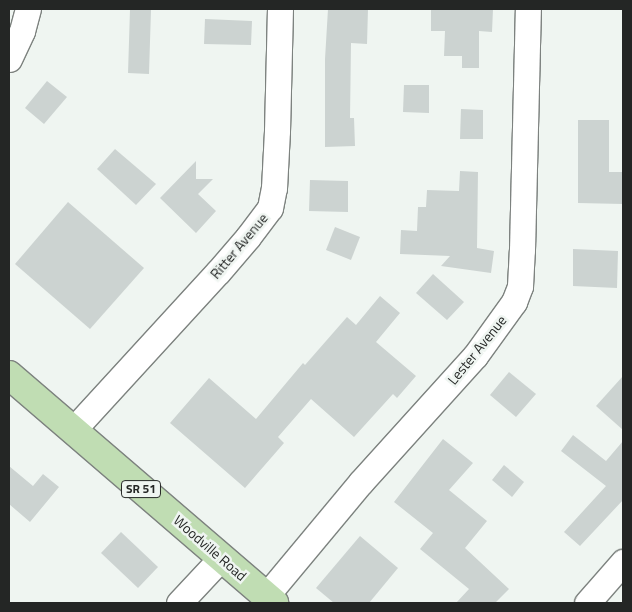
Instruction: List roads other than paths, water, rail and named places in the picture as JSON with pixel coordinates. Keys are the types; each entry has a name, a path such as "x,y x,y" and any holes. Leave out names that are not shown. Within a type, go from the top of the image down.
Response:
{"main road":[{"name":"Woodville Road","path":"9,375 270,600"}],"street":[{"path":"9,59 22,30 28,9"},
{"name":"Ritter Avenue","path":"73,430 224,265 270,208 274,188 277,131 280,9"},
{"name":"Lester Avenue","path":"270,600 361,482 475,356 514,302 520,286 522,250 528,9"},
{"path":"179,603 221,558"},
{"path":"587,603 623,562"}]}
